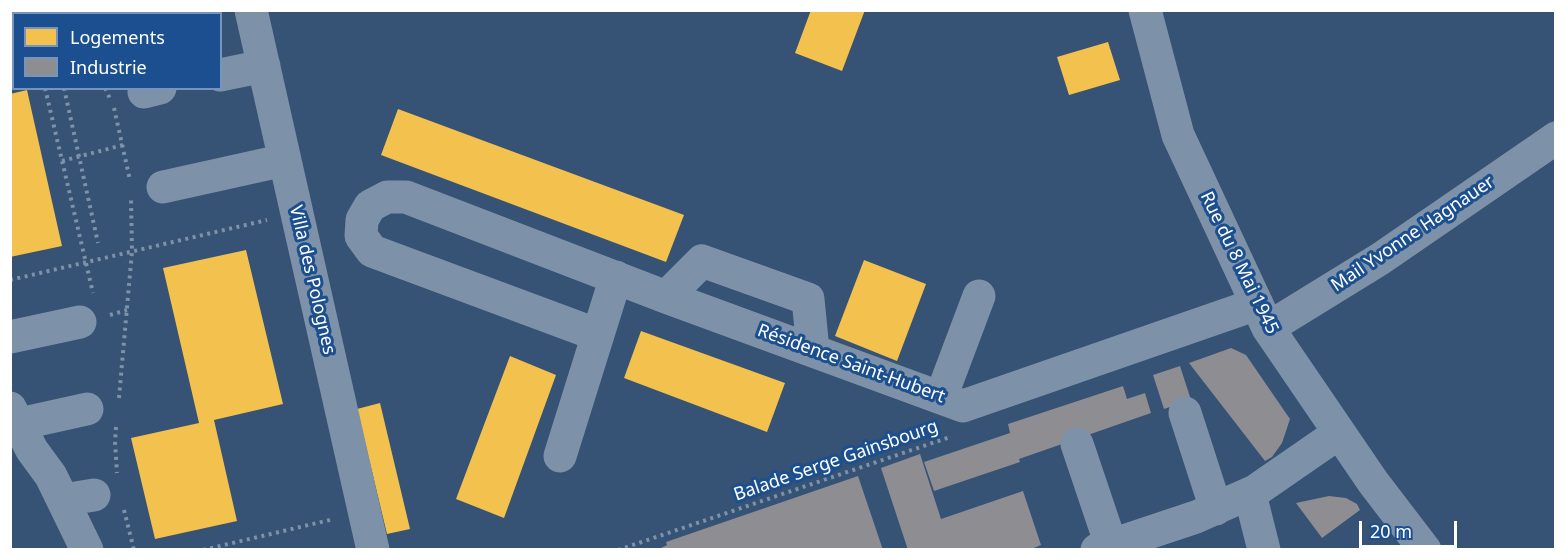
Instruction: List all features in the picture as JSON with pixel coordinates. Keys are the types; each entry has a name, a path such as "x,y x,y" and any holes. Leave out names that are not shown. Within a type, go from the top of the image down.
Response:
{"street":[{"name":"Villa des Polognes","path":"251,10 373,549"},
{"name":"Rue du 8 Mai 1945","path":"1145,10 1178,135 1262,316 1373,482 1425,549"},
{"path":"222,75 264,66"},
{"name":"Mail Yvonne Hagnauer","path":"1262,316 1380,259 1556,138"},
{"path":"163,188 285,160"},
{"name":"Résidence Saint-Hubert","path":"598,335 372,251 361,236 362,220 370,206 387,197 406,196 666,297 963,406 1262,316"},
{"path":"666,297 702,261 808,299 813,350"},
{"path":"560,456 616,277"},
{"path":"941,398 979,296"},
{"path":"10,337 87,309"},
{"path":"87,409 15,416 32,450 51,476 92,491 87,549"},
{"path":"1185,413 1216,509"},
{"path":"1077,444 1118,546 1250,494 1339,433"},
{"path":"1250,494 1264,549"}],"path":[{"path":"45,90 86,262 87,309"},
{"path":"64,90 98,243"},
{"path":"106,90 114,106 131,186"},
{"path":"62,160 123,145"},
{"path":"119,400 132,251 131,197"},
{"path":"10,280 297,213"},
{"path":"92,491 114,442 117,421"},
{"name":"Balade Serge Gainsbourg","path":"618,549 960,433"},
{"path":"123,509 134,549"},
{"path":"203,549 364,512"}],"building: Logements":[{"path":"811,10 865,10 842,71 795,53"},
{"path":"1108,42 1120,80 1069,95 1057,57"},
{"path":"27,90 62,246 10,257 10,94"},
{"path":"398,109 684,215 666,262 381,155"},
{"path":"246,250 283,404 214,420 237,521 155,539 131,438 199,423 163,268"},
{"path":"864,260 926,284 897,361 835,336"},
{"path":"641,331 785,383 767,432 624,378"},
{"path":"510,356 556,375 504,518 456,499"},
{"path":"380,403 410,529 387,534 357,409"}],"building: Industrie":[{"path":"1231,348 1246,355 1290,419 1282,443 1272,457 1265,461 1189,363"},
{"path":"1180,366 1191,400 1164,409 1153,375"},
{"path":"1123,386 1127,399 1145,393 1151,413 934,491 924,462 1010,433 1008,424"},
{"path":"920,454 941,519 1023,491 1041,545 1029,550 908,550 881,468"},
{"path":"858,476 883,550 657,550 667,545 666,542"},
{"path":"1329,496 1346,498 1357,504 1360,510 1322,538 1296,503"}]}
